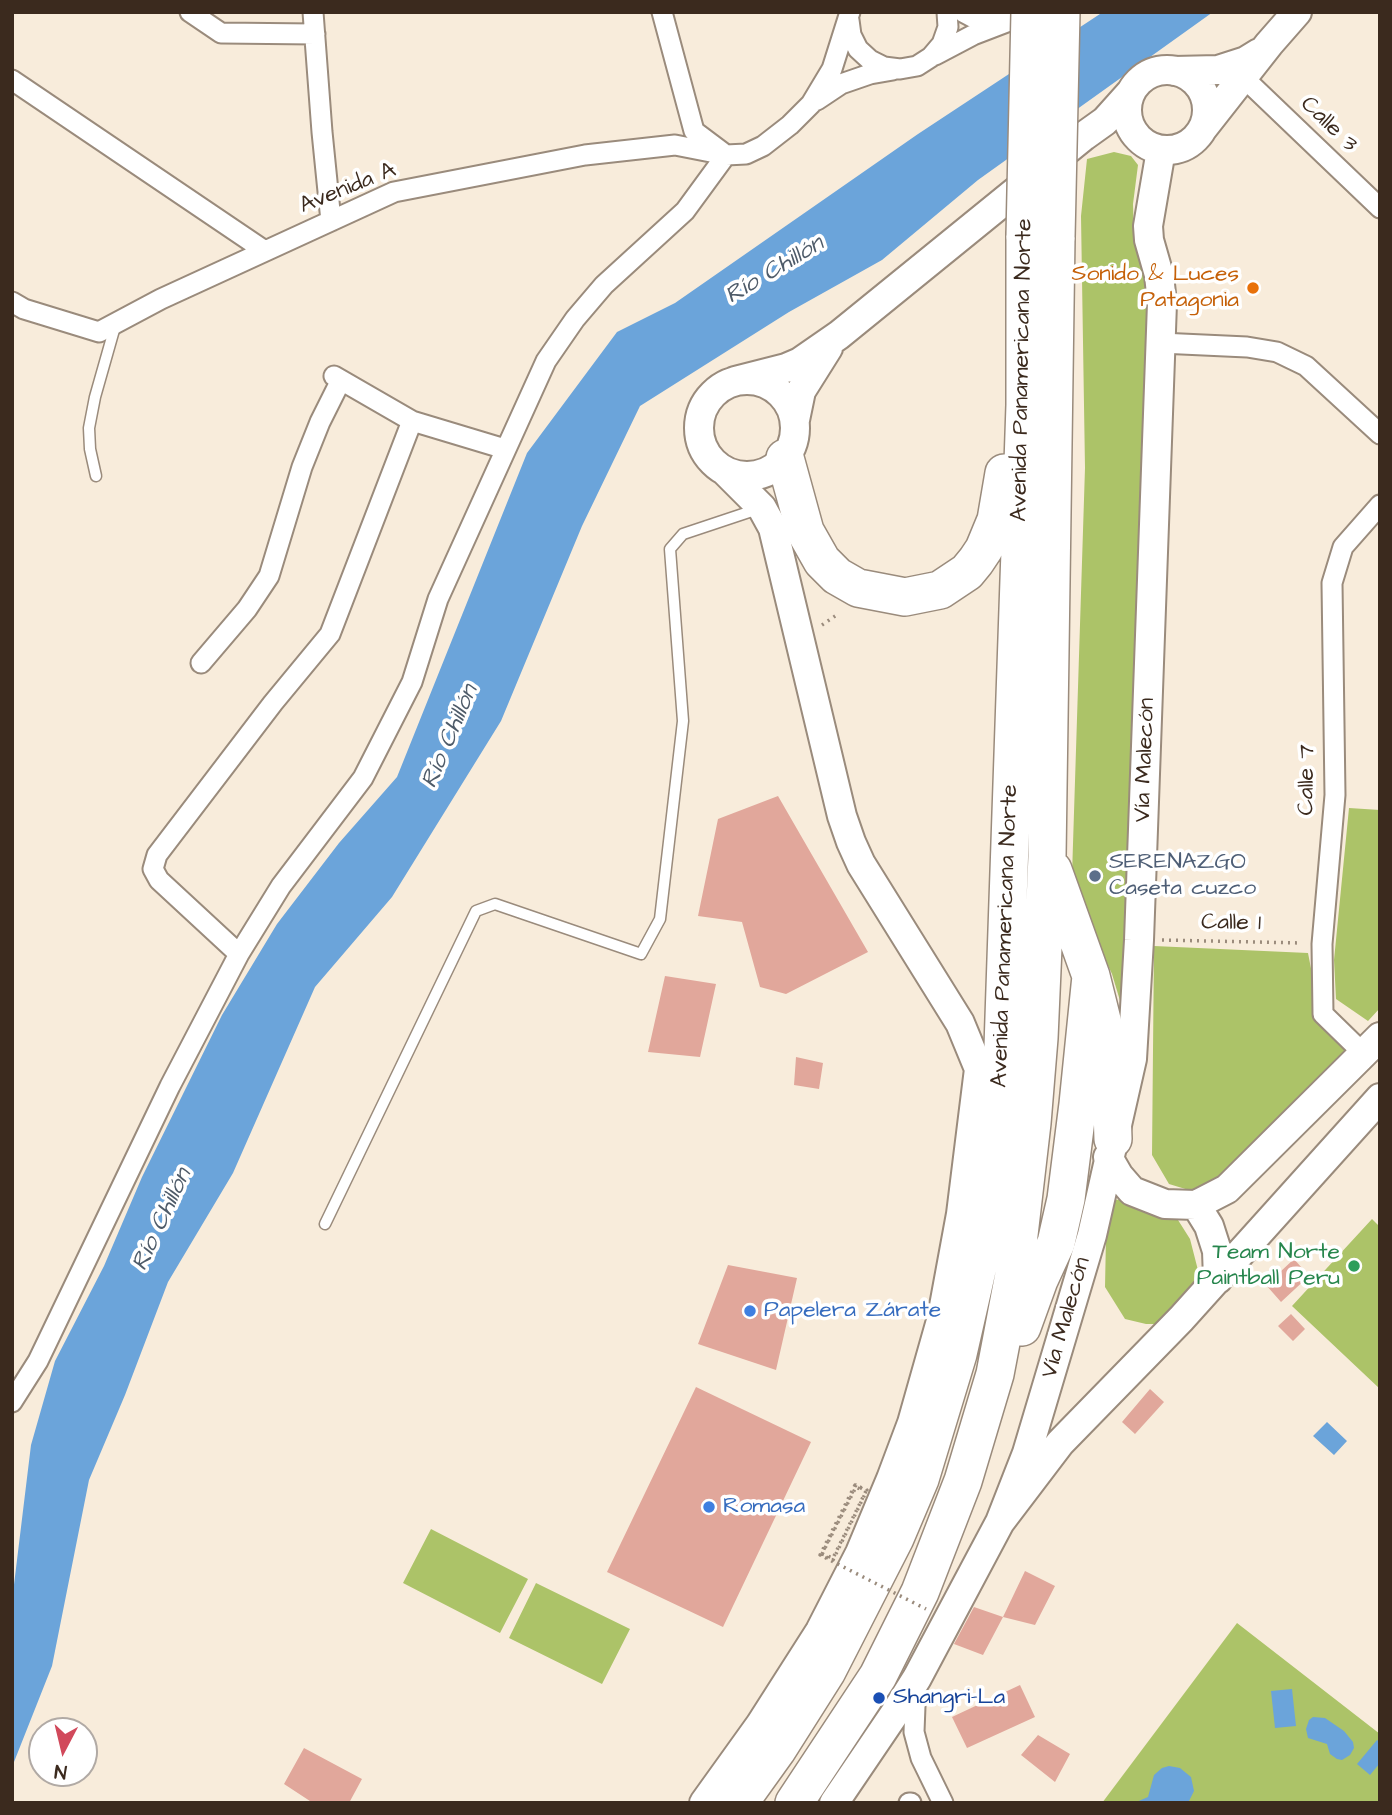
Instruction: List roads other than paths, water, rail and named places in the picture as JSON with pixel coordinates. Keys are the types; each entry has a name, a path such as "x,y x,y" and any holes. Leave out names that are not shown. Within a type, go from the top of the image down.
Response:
{"highway":[{"name":"Avenida Panamericana Norte","path":"739,1803 777,1750 827,1671 873,1586 920,1479 958,1354 985,1235 1000,1125 1025,405 1061,12"},
{"name":"Avenida Panamericana Norte","path":"794,1803 878,1676 920,1592 963,1481 995,1374 1015,1269 1036,1074 1047,856 1040,237 1022,16"},
{"path":"785,458 805,531 815,552 829,569 858,588 873,593 921,596 952,583 967,572 984,549 996,520 1011,438 1025,405"},
{"path":"979,1069 986,924 1013,713"},
{"path":"1047,856 1091,976 1110,1052 1110,1148"},
{"path":"963,1481 987,1436 1039,1280 1056,1243 1066,1199 1075,1131 1091,976"}],"main road":[{"path":"1084,136 1109,134 1155,148 1174,150 1186,145 1196,138 1297,12"},
{"path":"839,335 807,378 801,391 794,420 795,433 785,458 775,467 750,476 736,475 712,462 699,436 698,422 702,408 710,396 722,386 800,362 839,335 1105,121 1139,82 1149,75 1161,71 1205,72 1232,66 1257,54 1269,44"},
{"path":"1173,71 1185,74 1203,92 1207,103 1203,128"},
{"path":"1131,92 1127,117 1139,139 1155,148"},
{"name":"Vía Malecón","path":"1000,1522 1027,1453 1091,1235 1132,1059 1139,940 1160,343 1161,288 1148,226 1155,148"},
{"path":"735,381 748,380 774,387 783,396 794,420"},
{"path":"704,1803 760,1724 820,1631 871,1529 912,1423 936,1342 951,1269 970,1159 979,1069 960,1023 861,864 851,842 842,816 773,528 762,508 724,470"},
{"path":"1110,1148 1119,1177 1132,1191 1165,1204 1196,1205 1227,1189 1372,1045"},
{"path":"834,1803 916,1678 1000,1522 1060,1443 1219,1279 1380,1098"},
{"path":"1196,1205 1209,1226 1217,1251 1219,1279"}],"street":[{"path":"190,12 221,33 315,34"},
{"path":"313,12 331,221"},
{"path":"662,12 694,131 726,155 746,154 763,146 811,104 841,84 870,74 917,66 957,42 1022,16"},
{"path":"667,12 668,36"},
{"path":"931,57 942,44 947,27 947,12"},
{"path":"963,12 978,20 1022,16"},
{"path":"849,16 851,34 858,49 870,60 884,67 900,69"},
{"path":"811,104 832,69 849,16"},
{"name":"Calle 3","path":"1243,77 1380,208"},
{"path":"12,80 265,251"},
{"name":"Avenida A","path":"12,302 24,309 99,332 161,299 394,192 585,155 676,145 726,155"},
{"path":"12,1402 38,1361 170,1086 239,954 281,886 363,778 412,682 438,599 546,361 575,319 604,285 685,211 726,155"},
{"path":"1160,343 1247,347 1278,352 1306,366 1380,434"},
{"path":"201,663 247,609 269,576 302,467 338,378 412,421 505,449"},
{"path":"239,954 159,880 153,869 157,855 273,703 330,634 412,421"},
{"name":"Calle 7","path":"1372,1045 1323,1014 1322,944 1335,795 1332,583 1343,547 1380,505"},
{"path":"916,1678 914,1732 921,1758 943,1803"}],"lane":[{"path":"96,476 89,428 94,397 117,322"},
{"path":"325,1224 476,911 495,904 641,954 660,919 682,722 670,549 683,534 762,508"}],"water":[{"name":"Río Chillón","path":"1103,12 1213,12 978,180 882,260 789,312 640,406 582,526 501,721 392,897 315,987 233,1173 168,1282 89,1480 52,1666 32,1717 28,1717 28,1727 12,1767 12,1601 31,1445 55,1361 104,1266 142,1177 222,1015 277,924 339,843 397,777 527,453 617,332 675,303 918,134"},
{"path":"1327,1422 1347,1441 1334,1455 1313,1436"},
{"path":"1292,1689 1296,1726 1275,1728 1271,1691"},
{"path":"1313,1717 1325,1718 1344,1731 1353,1742 1354,1748 1350,1755 1342,1760 1337,1759 1330,1754 1327,1744 1308,1738 1306,1729"},
{"path":"1377,1740 1380,1742 1380,1763 1370,1775 1357,1764"},
{"path":"1169,1766 1180,1768 1191,1777 1194,1791 1188,1803 1134,1803 1148,1797 1154,1775"}],"place":[{"name":"Sonido & Luces Patagonia","path":"1253,288"},
{"name":"SERENAZGO Caseta cuzco","path":"1095,876"},
{"name":"Team Norte Paintball Peru","path":"1354,1266"},
{"name":"Papelera Zárate","path":"750,1311"},
{"name":"Romasa","path":"709,1507"},
{"name":"Shangri-La","path":"879,1698"}]}
